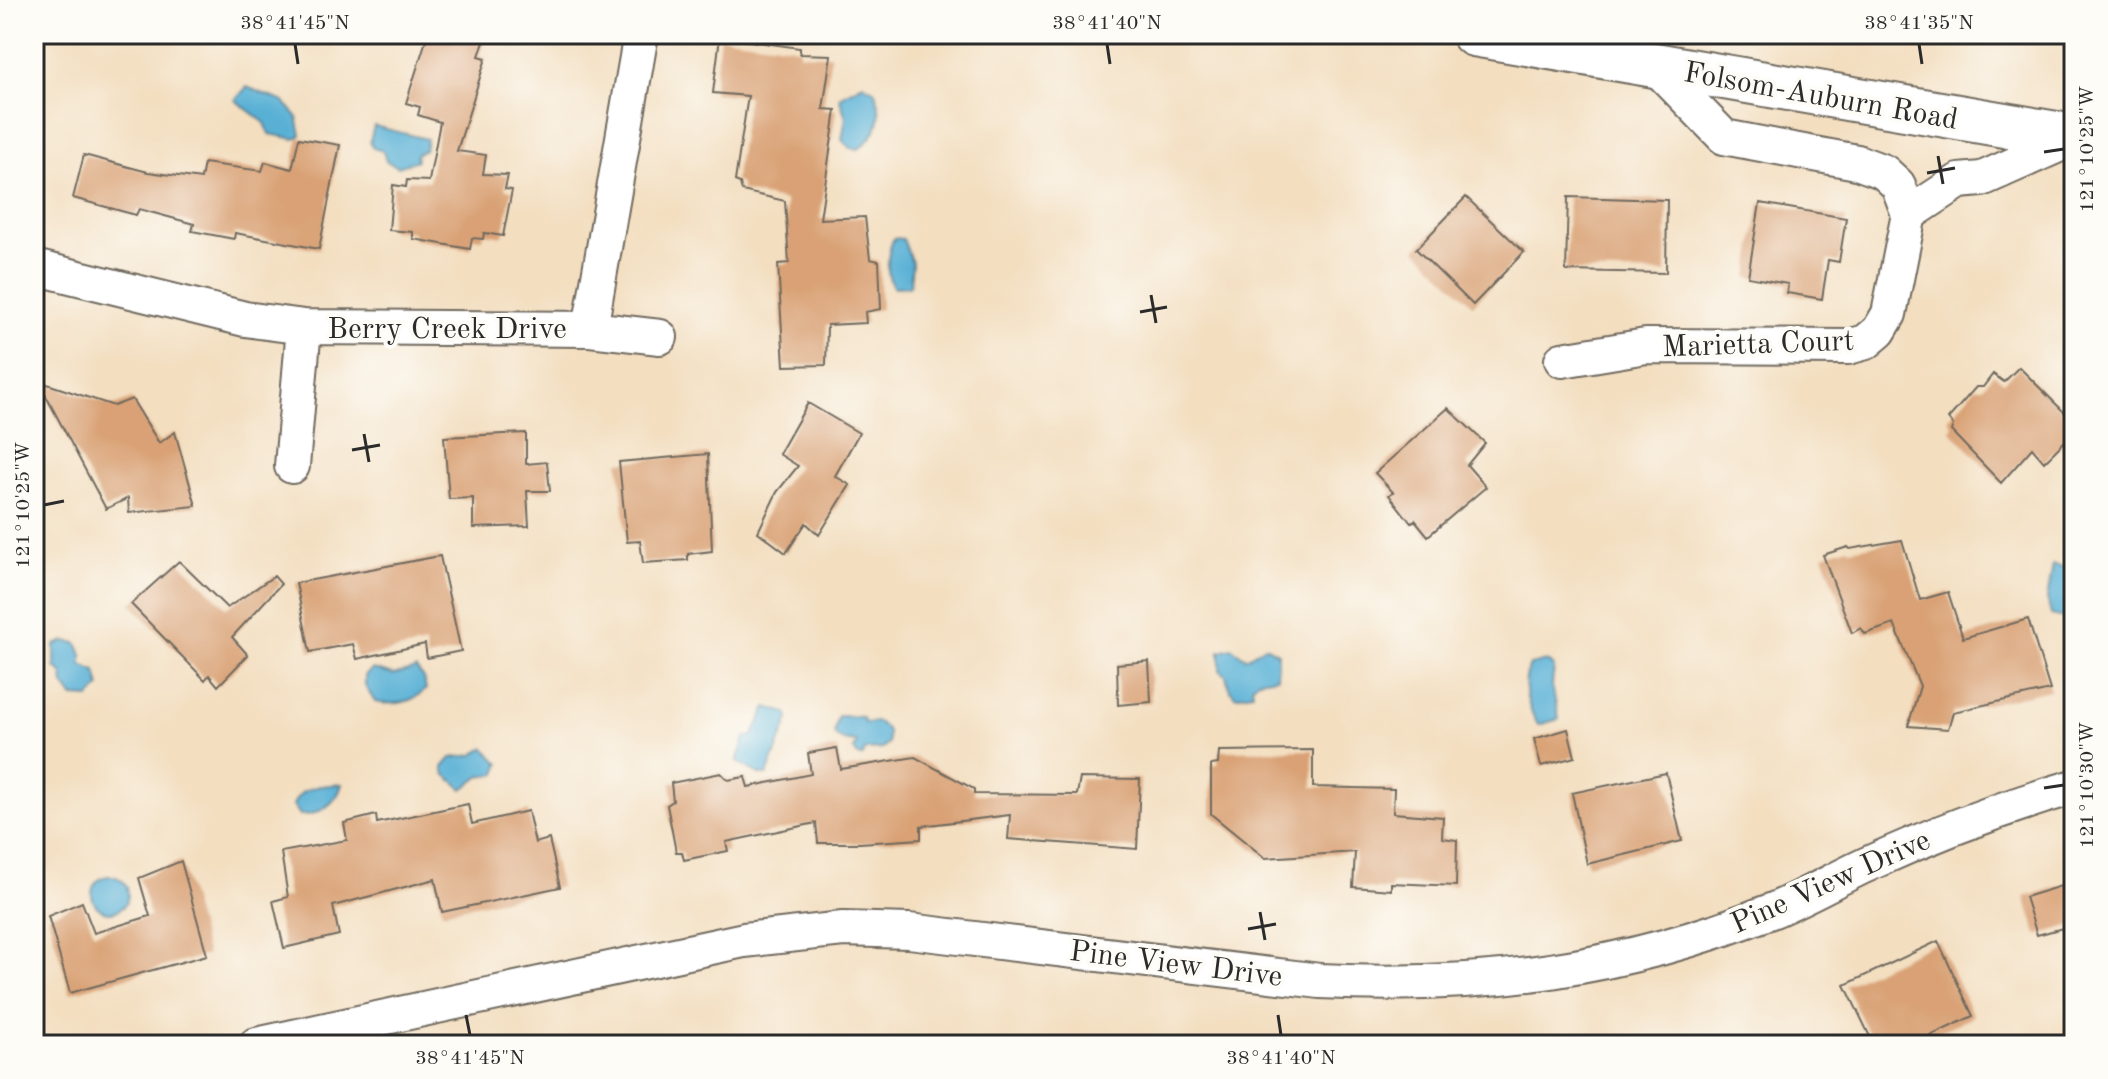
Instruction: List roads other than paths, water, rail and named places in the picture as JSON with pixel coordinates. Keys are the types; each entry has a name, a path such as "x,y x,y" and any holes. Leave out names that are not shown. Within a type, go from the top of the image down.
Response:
{"main road":[{"name":"Folsom-Auburn Road","path":"1474,34 2074,138"}],"street":[{"name":"Berry Creek Drive","path":"590,329 641,34"},
{"path":"1656,67 1724,137 1857,162 1884,172 1898,185 1909,214 1959,181 1982,179 2074,138"},
{"name":"Marietta Court","path":"1562,360 1646,346 1848,347 1866,342 1879,331 1889,314 1909,214"},
{"name":"Berry Creek Drive","path":"34,267 245,319 304,327 590,329 660,337"},
{"name":"Berry Creek Drive","path":"292,466 304,327"},
{"name":"Pine View Drive","path":"256,1045 744,940 843,929 909,931 1320,981 1386,984 1486,981 1584,967 1680,944 1773,910 1949,829 2074,787"}],"water":[{"path":"863,84 875,91 878,123 872,136 859,149 850,148 842,140 846,117 839,97"},
{"path":"247,87 284,102 297,116 301,135 295,139 269,134 265,123 235,100"},
{"path":"374,126 427,139 425,150 416,154 417,160 398,167 386,161 383,151 373,148 370,141"},
{"path":"894,238 903,239 912,263 910,286 893,287 890,281 888,262"},
{"path":"2053,565 2073,569 2073,602 2064,618 2051,615 2047,599"},
{"path":"65,641 77,643 82,665 96,671 100,687 90,698 73,697 64,685 63,674 55,667 55,645"},
{"path":"1265,646 1278,653 1277,677 1258,680 1252,686 1253,693 1235,696 1226,675 1220,670 1220,651 1232,648 1246,658"},
{"path":"1546,661 1554,667 1552,686 1559,719 1538,725 1528,703 1527,672 1530,665"},
{"path":"373,669 393,675 416,669 423,677 426,689 415,698 403,702 375,702 365,686 365,675"},
{"path":"767,707 787,713 789,719 767,775 761,775 737,762 745,737 753,736"},
{"path":"838,716 863,717 864,723 878,722 888,731 888,743 882,749 865,750 863,756 857,755 854,749 857,742 842,740 834,734"},
{"path":"485,748 500,764 496,774 481,776 463,789 445,774 443,767 451,758 473,755"},
{"path":"342,784 332,802 314,813 300,815 293,805 307,790"},
{"path":"110,876 123,881 128,894 123,907 110,912 97,907 92,894 97,881"}]}
